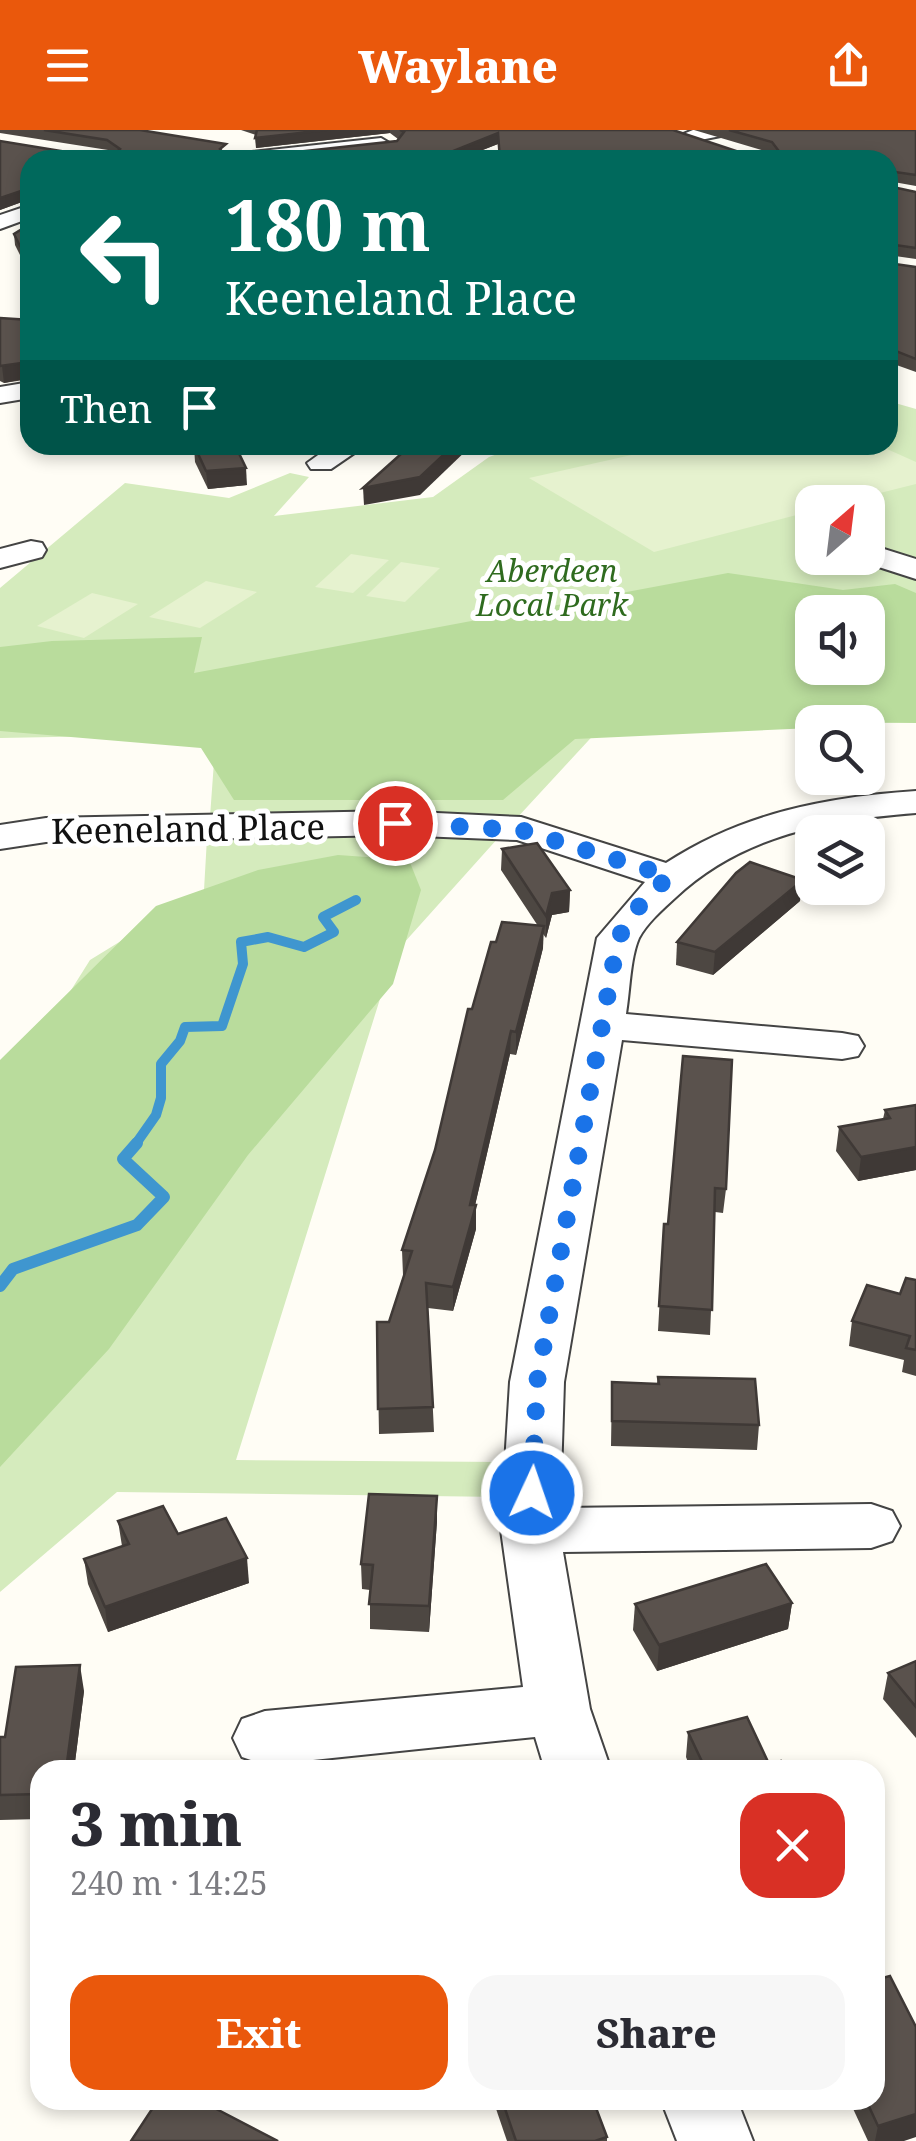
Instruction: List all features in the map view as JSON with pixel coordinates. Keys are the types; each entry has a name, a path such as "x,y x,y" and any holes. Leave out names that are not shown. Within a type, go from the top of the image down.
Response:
{"street":[{"path":"661,130 686,137 724,139"},
{"path":"326,150 390,143"},
{"path":"321,463 335,455"},
{"path":"0,559 31,550"},
{"path":"885,559 916,570"},
{"path":"575,1760 558,1710 530,1530 537,1382 618,938 640,905 669,876 718,846 778,822 854,805 916,802"},
{"name":"Keeneland Place","path":"0,837 46,830 395,823 521,830 669,876"},
{"path":"600,1025 842,1046"},
{"path":"530,1530 872,1526"},
{"path":"265,1738 558,1710"},
{"path":"702,2110 715,2141"}],"green space":[{"name":"Aberdeen Local Park","path":"898,404 916,409 916,722 885,723 885,705 795,705 795,724 600,728 516,819 430,812 210,817 216,734 0,738 0,588 125,483 229,498 290,473 309,477 274,516 433,497 495,455 898,455"},
{"path":"898,454 916,462 916,484 885,492 885,485 795,485 795,515 654,552 529,478 631,455"},
{"path":"351,554 389,560 353,593 315,587"},
{"path":"401,562 440,568 405,602 366,596"},
{"path":"728,573 843,590 895,584 916,593 916,723 885,723 885,705 795,705 795,729 575,739 503,800 234,800 201,748 0,731 0,647 52,641 202,637 194,673"},
{"path":"206,581 257,592 200,628 149,617"},
{"path":"92,593 138,604 84,638 37,626"},
{"path":"441,832 499,837 394,954 236,1460 504,1462 503,1497 117,1492 0,1592 0,1103 90,960 204,890 207,838"},
{"path":"338,855 409,860 421,890 393,984 248,1155 109,1349 0,1467 0,1060 156,906 258,870"}],"building":[{"path":"44,130 140,130 226,144 221,150 119,150 107,140"},
{"path":"257,130 327,130 255,138"},
{"path":"400,130 673,130 733,150 499,150 498,133 456,150 314,150 397,141 404,132"},
{"path":"729,130 916,130 916,175 898,172 898,150 778,150 772,142"},
{"path":"0,141 55,150 20,150 20,191 0,198"},
{"path":"898,188 916,192 916,248 898,245"},
{"path":"898,264 916,267 916,359 898,352"},
{"path":"0,318 20,319 20,363 0,366"},
{"path":"199,455 240,455 246,468 206,471"},
{"path":"400,455 443,455 420,477 363,488"},
{"path":"537,843 570,890 552,893 546,916 502,849"},
{"path":"750,862 795,877 795,887 715,952 677,942"},
{"path":"502,922 544,926 516,1032 511,1031 470,1205 476,1205 453,1287 426,1283 433,1407 378,1409 377,1322 389,1322 412,1251 402,1250 435,1150 468,1009 472,1009 491,942 496,942"},
{"path":"683,1056 732,1060 726,1189 715,1188 712,1310 659,1306"},
{"path":"916,1105 916,1147 861,1157 839,1127 890,1118 885,1110"},
{"path":"906,1278 916,1280 916,1350 906,1348 910,1336 852,1321 867,1285 900,1294"},
{"path":"658,1377 755,1379 759,1425 612,1421 612,1382 659,1384"},
{"path":"369,1494 437,1496 429,1606 369,1604 373,1565 361,1564"},
{"path":"163,1506 178,1534 226,1518 247,1558 105,1607 84,1559 129,1544 118,1521"},
{"path":"766,1564 792,1603 659,1645 635,1604"},
{"path":"916,1661 916,1707 888,1673"},
{"path":"80,1665 67,1760 30,1760 30,1794 0,1795 0,1737 5,1737 16,1667"},
{"path":"747,1717 767,1760 701,1760 688,1732"},
{"path":"890,1976 916,2027 916,2114 878,2126 871,2110 885,2110 885,1977"},
{"path":"151,2110 218,2110 278,2141 131,2141"},
{"path":"505,2110 597,2110 607,2137 595,2141 516,2141"}],"waterway":[{"path":"135,1145 156,1115 161,1098 161,1064 180,1041 185,1027 222,1026 243,964 241,942 268,937 304,947 334,932 323,917 356,900"},
{"path":"0,1286 13,1269 137,1225 164,1197 123,1159 137,1143"}],"route":[{"path":"395,823 521,830 669,876 640,905 618,938 537,1382 532,1493"}]}
